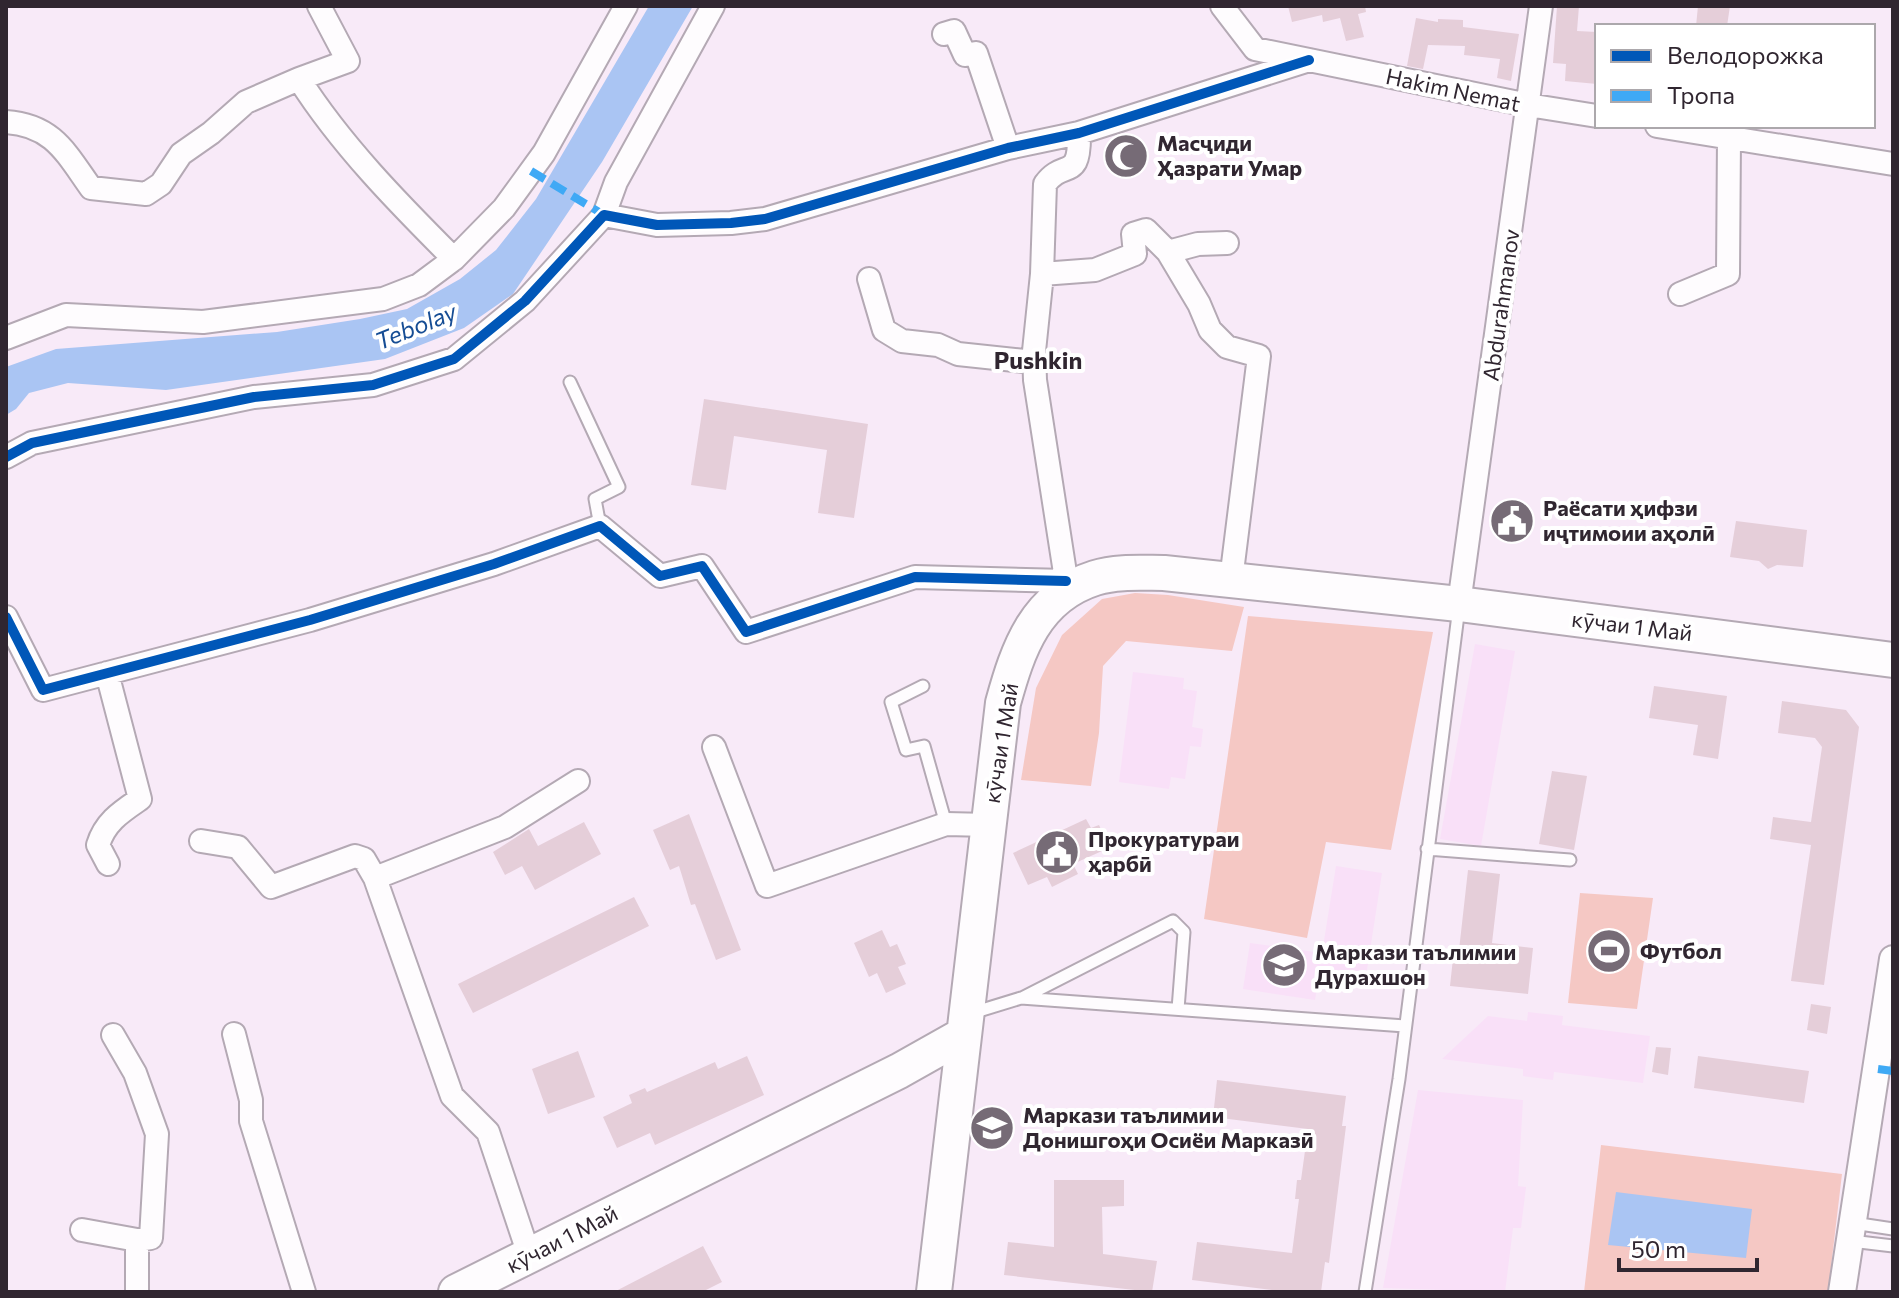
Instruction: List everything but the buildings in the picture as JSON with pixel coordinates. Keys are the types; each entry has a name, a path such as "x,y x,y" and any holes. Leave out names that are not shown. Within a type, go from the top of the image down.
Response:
{"main road":[{"name":"кӯчаи 1 Май","path":"456,1292 885,1079 965,1025 1003,703 1027,633 1067,586 1130,573 1164,573 1459,604 1893,660"},
{"path":"934,1292 965,1025"}],"street":[{"path":"6,122 43,130 63,148 91,188 146,194 161,184 181,154 246,102 348,61 319,6"},
{"path":"6,338 66,315 203,322 383,299 419,285 454,259 504,208 544,153 626,6"},
{"path":"6,457 32,443 254,397 373,385 454,359 525,301 604,215 616,182 713,6"},
{"name":"Hakim Nemat","path":"1222,6 1255,49 1528,105 1595,116"},
{"name":"Abdurahmanov","path":"1459,604 1541,6"},
{"path":"944,34 954,31 965,55 976,53 1008,148"},
{"path":"604,215 657,225 765,219 1008,148 1079,133 1309,60"},
{"path":"299,79 320,112 387,193 454,259"},
{"path":"1669,128 1893,164"},
{"path":"6,617 43,690 310,620 494,564 600,526 660,576 702,566 746,632 915,577 1067,586 1043,448 1034,362 1042,274 1045,184 1051,176 1073,166 1080,155 1079,133"},
{"path":"1680,294 1728,274 1729,138"},
{"path":"1042,274 1095,270 1135,254 1133,234 1146,230 1168,252 1199,304 1210,330 1227,347 1259,356 1231,580"},
{"path":"1168,252 1198,244 1227,243"},
{"path":"869,279 884,330 902,341 938,345 958,354 1034,362"},
{"path":"107,673 140,799 115,816 102,831 98,845 108,864"},
{"path":"714,747 767,886 946,824 989,825"},
{"path":"375,878 505,827 578,781"},
{"path":"201,841 238,847 271,887 355,856 364,859 375,878 452,1096 488,1132 529,1255"},
{"path":"1842,1292 1893,959"},
{"path":"234,1034 251,1100 251,1121 304,1292"},
{"path":"82,1230 137,1240 151,1238 157,1134 135,1073 113,1035"},
{"path":"137,1240 137,1292"}],"lane":[{"path":"570,382 619,487 595,499 600,526"},
{"path":"1365,1292 1405,1026 1459,604"},
{"path":"923,686 891,702 906,750 924,746 946,824"},
{"path":"1427,849 1570,860"},
{"path":"965,1025 1173,921 1184,932 1178,1009"},
{"path":"1021,998 1405,1026"},
{"path":"1851,1232 1893,1229"},
{"path":"1851,1232 1893,1246"}],"shaded area":[{"path":"1135,593 1244,607 1232,651 1126,641 1103,666 1099,733 1091,786 1021,780 1036,688 1062,635 1102,599"},
{"path":"1248,616 1433,632 1391,850 1326,842 1307,938 1204,919"},
{"path":"1475,644 1515,651 1481,846 1440,839"},
{"path":"1133,672 1184,678 1183,689 1197,691 1192,727 1203,729 1201,747 1190,746 1185,779 1171,777 1169,789 1119,782"},
{"path":"1336,866 1382,873 1365,983 1319,976 1315,1000 1243,989 1250,943 1322,953"},
{"name":"Футбол","path":"1580,893 1653,898 1637,1009 1568,1003"},
{"path":"1528,1012 1563,1016 1562,1025 1650,1036 1643,1083 1554,1072 1553,1080 1523,1076 1523,1069 1442,1059 1488,1016 1527,1021"},
{"path":"1418,1090 1523,1100 1518,1186 1526,1187 1521,1228 1513,1228 1505,1292 1383,1288"},
{"path":"1601,1145 1842,1174 1828,1292 1584,1292"}],"water":[{"name":"Tebolay","path":"649,6 693,6 602,162 513,294 464,328 385,359 166,390 68,383 29,393 16,409 6,415 6,367 56,349 277,332 360,319 407,309 460,279 496,250 536,199"},
{"path":"1616,1192 1752,1209 1746,1258 1608,1245"}],"marked path":[{"path":"531,171 604,215"},
{"path":"1878,1069 1893,1071"}],"cycle path":[{"path":"6,457 32,443 254,397 373,385 454,359 525,301 604,215 657,225 765,219 1008,148 1079,133 1309,60"},
{"path":"6,617 43,690 310,620 494,564 600,526 660,576 702,566 746,632 915,577 1066,581"}],"place":[{"name":"Масҷиди Ҳазрати Умар","path":"1126,156"},
{"name":"Раёсати ҳифзи иҷтимоии аҳолӣ","path":"1512,521"},
{"name":"Прокуратураи ҳарбӣ","path":"1057,852"},
{"name":"Футбол","path":"1609,951"},
{"name":"Маркази таълимии Дурахшон","path":"1284,965"},
{"name":"Маркази таълимии Донишгоҳи Осиёи Марказӣ","path":"992,1128"}],"district":[{"name":"Pushkin","path":"1038,361"}]}
